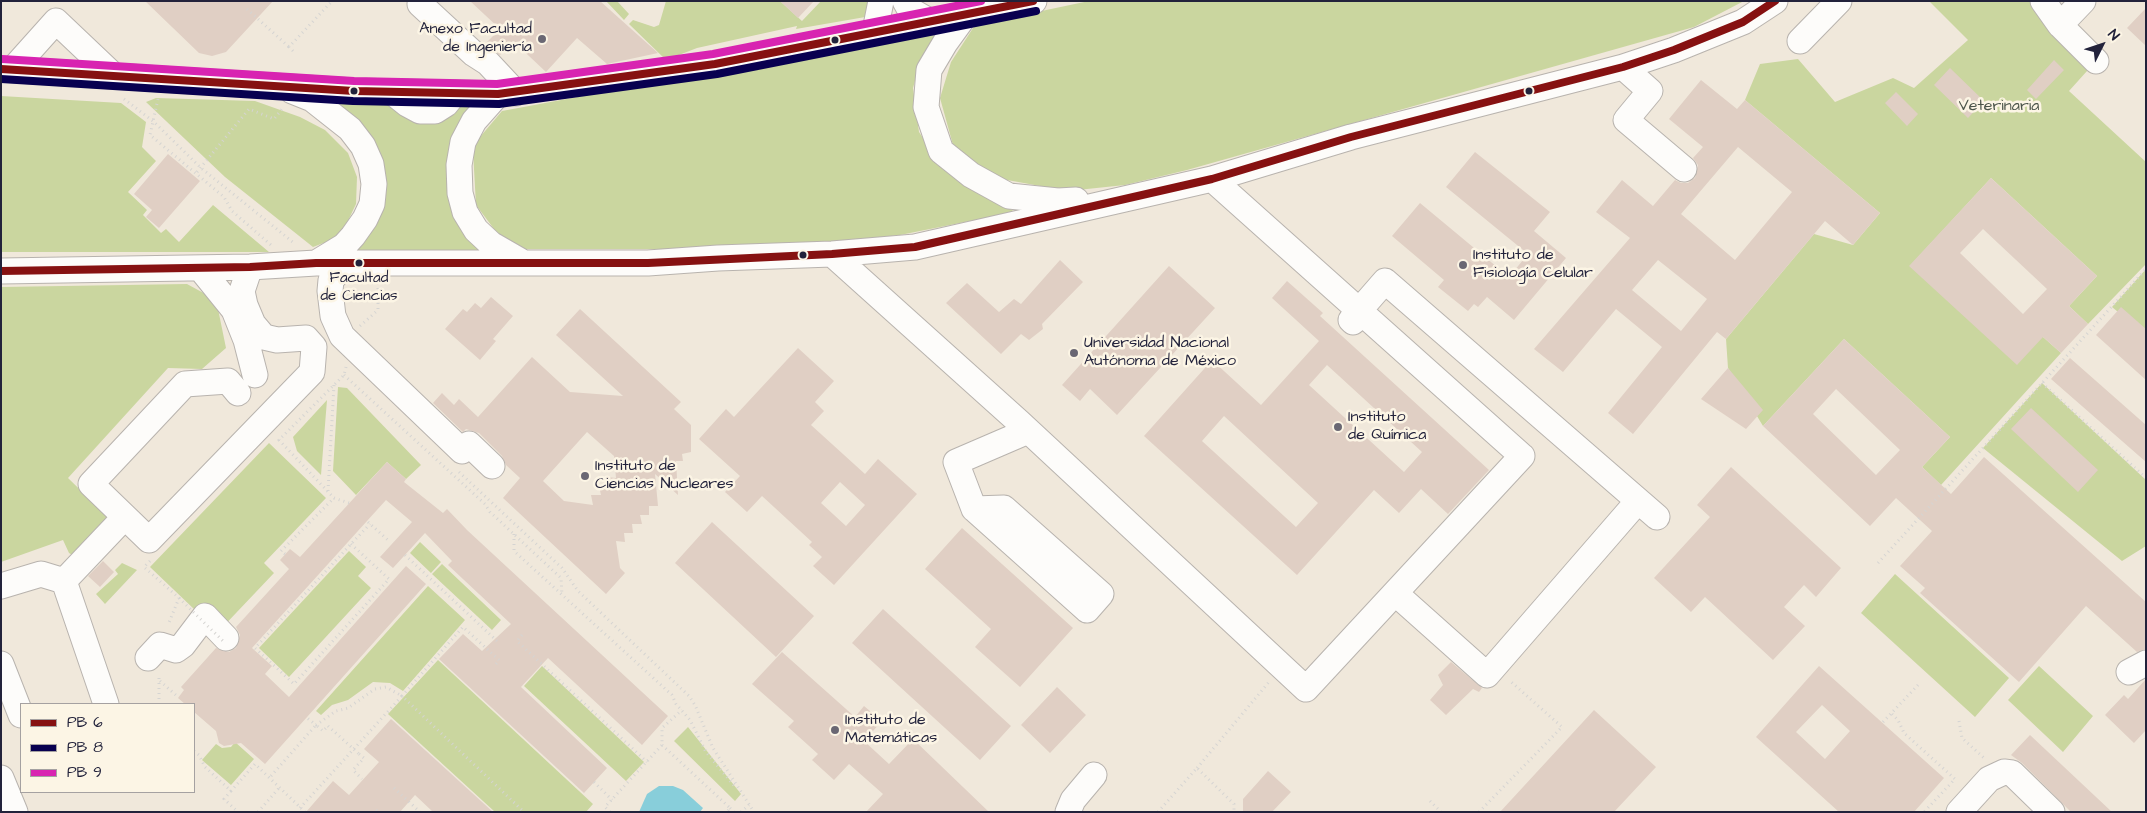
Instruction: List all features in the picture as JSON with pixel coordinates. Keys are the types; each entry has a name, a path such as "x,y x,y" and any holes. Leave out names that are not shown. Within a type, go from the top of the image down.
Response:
{"street":[{"path":"875,31 881,1"},
{"path":"905,1 910,10 931,22"},
{"path":"281,97 392,92 486,94 715,64 1034,1"},
{"path":"6,267 200,268 316,263 648,263 718,258 832,254 914,247 1212,179 1351,137 1623,67 1674,50 1743,22 1775,1"},
{"path":"1800,41 1839,1"},
{"path":"2043,1 2060,25 2096,61"},
{"path":"2060,25 2083,1"},
{"path":"420,4 474,54 488,63 486,94 464,142 459,165 460,193 465,212 476,230 491,244 525,264"},
{"path":"966,14 945,43 929,70 926,107 941,151 971,175 1009,196 1058,201 1126,198"},
{"path":"7,69 56,21 118,87"},
{"path":"474,54 486,94"},
{"path":"1623,67 1650,91 1626,120 1684,169"},
{"path":"7,69 118,87 312,99 350,128 363,146 371,164 374,194 365,219 344,246 316,263"},
{"path":"832,254 1028,431 1306,689 1522,456 1212,179"},
{"path":"347,263 331,280 330,291 332,316 342,336 462,451 469,444 492,466"},
{"path":"200,268 234,310 246,340 246,384 228,381 185,384 91,484 149,540 312,372 314,347 306,338 277,340 264,337 253,324 245,305 242,291 250,267"},
{"path":"1360,310 1385,281 1657,517"},
{"path":"974,509 1004,508 1101,594 1087,610 974,509 956,462 1028,431"},
{"path":"1395,594 1487,675 1638,500"},
{"path":"64,581 120,522 123,515"},
{"path":"1,586 40,574 64,581"},
{"path":"64,581 106,703"},
{"path":"148,658 160,645 176,650 183,645 205,616 225,639"},
{"path":"1,664 20,712"},
{"path":"1960,812 1990,779 2004,772 2012,773 2052,812"},
{"path":"1068,812 1073,800 1094,775"},
{"path":"1,778 15,812"}],"path":[{"path":"289,47 332,1"},
{"path":"247,9 293,51"},
{"path":"118,87 201,168 298,246"},
{"path":"197,172 249,109 274,120 281,97"},
{"path":"156,109 150,135 197,172 224,197 232,211 260,236"},
{"path":"1878,563 2146,269"},
{"path":"356,329 378,310 378,280"},
{"path":"349,503 334,498 279,440 344,375 485,504 490,512 560,578 562,595"},
{"path":"2042,383 2146,478"},
{"path":"328,491 334,384"},
{"path":"285,554 282,551 334,498"},
{"path":"487,498 562,568 578,591 689,696 695,705 713,748 743,796"},
{"path":"351,544 389,580 294,684 255,648 369,523 390,542"},
{"path":"514,534 514,551 672,695 676,704 690,720 712,761 743,796 754,812"},
{"path":"405,555 497,641"},
{"path":"179,598 225,639"},
{"path":"300,808 463,628 499,660 496,664"},
{"path":"522,634 517,641 647,762"},
{"path":"1158,812 1282,667"},
{"path":"1479,812 1562,727 1494,667"},
{"path":"159,680 178,697"},
{"path":"1883,722 1918,685"},
{"path":"271,776 316,725 336,711 348,708 375,689 386,687 402,696 524,812"},
{"path":"682,710 660,728 662,745 734,812"},
{"path":"1892,714 1898,720 1904,732 1955,779 1924,812"},
{"path":"306,717 323,732 328,726 364,758 353,770 362,778"},
{"path":"601,812 662,745"},
{"path":"195,751 200,755 204,767 231,791"},
{"path":"238,812 224,799 255,764 305,812"},
{"path":"1197,768 1234,804 1234,812"},
{"path":"594,782 612,800"},
{"path":"260,811 279,788"},
{"path":"394,788 420,812"},
{"path":"1430,801 1441,812"},
{"path":"741,812 749,804"},
{"path":"605,807 610,812"},
{"path":"727,812 730,808"}],"green space":[{"path":"606,1 617,1 629,14 624,20"},
{"path":"666,1 780,1 802,21 821,1 872,1 871,16 796,29 797,26 697,48 666,60 629,24 633,20 654,27 659,25"},
{"path":"1089,1 1744,1 1694,27 1187,170 1125,185 1068,191 996,178 953,145 940,98 951,62 975,25"},
{"name":"Veterinaria","path":"1929,1 2042,1 2096,61 2069,91 2146,162 2146,264 2088,324 2069,306 2097,276 1991,178 1910,266 2043,337 2061,353 1941,485 1922,467 1950,437 1844,339 1763,426 1728,368 1726,339 1814,234 1853,245 1880,213 1745,100 1760,64 1798,59 1835,102 1893,78 1914,88 1968,40"},
{"path":"938,30 921,60 913,88 919,132 944,170 1015,212 900,235 806,246 703,249 525,249 500,237 476,205 473,151 480,137 502,111"},
{"path":"318,94 475,102 454,133 482,251 355,253 361,245 384,182"},
{"path":"1,96 121,103 146,122 142,147 156,161 128,192 147,210 143,215 161,233 166,229 179,242 213,205 269,252 2,252"},
{"path":"156,98 255,101 300,117 325,130 348,153 357,177 356,204 345,227 334,239 313,247 225,177 146,102"},
{"path":"2146,269 2146,335 2112,307"},
{"path":"187,284 209,296 218,309 226,348 202,369 168,368 68,478 109,518 74,556 69,553 63,540 1,562 1,287"},
{"path":"2042,383 2146,480 2146,546 2122,561 1983,448"},
{"path":"338,387 347,388 421,465 406,479 387,462 356,495 333,471"},
{"path":"327,400 321,475 297,451 293,437"},
{"path":"269,443 326,498 264,563 274,573 218,632 150,567"},
{"path":"420,542 441,562 431,573 410,553"},
{"path":"349,551 366,567 358,576 371,588 289,677 259,648"},
{"path":"122,563 137,570 105,604 96,594 118,574 115,570"},
{"path":"442,564 501,620 492,630 432,574"},
{"path":"1895,574 2009,678 1975,717 1861,613"},
{"path":"428,586 465,620 403,691 390,683 373,682 348,700 332,705 321,715 316,711"},
{"path":"438,660 593,804 586,812 495,812 388,714"},
{"path":"542,666 644,762 626,781 524,686"},
{"path":"2039,666 2093,716 2063,752 2008,700"},
{"path":"688,727 741,794 735,801 674,741"},
{"path":"235,742 254,759 231,785 202,760 216,744 222,748 231,747"}],"water":[{"path":"659,786 673,786 683,790 703,808 700,812 639,812 647,794"}],"building":[{"path":"145,1 273,1 226,52 212,56 199,53"},
{"path":"470,1 600,1 658,53 607,64 577,38 546,72 513,41 500,55 485,44 500,29"},
{"path":"780,1 814,1 798,18"},
{"path":"2146,8 2146,46 2127,28"},
{"path":"2054,60 2064,70 2036,99 2027,90"},
{"path":"1950,68 1984,101 1968,118 1934,85"},
{"path":"1701,80 1737,109 1745,100 1880,213 1853,245 1825,221 1726,339 1717,332 1633,434 1608,413 1662,347 1616,309 1563,372 1534,349 1630,238 1596,212 1622,180 1653,206 1675,180 1681,183 1688,183 1695,178 1698,165 1693,158 1703,147 1669,119","holes":["1738,147 1792,192 1735,260 1681,214","1658,260 1707,299 1681,331 1632,290"]},
{"path":"1896,92 1918,114 1907,126 1885,103"},
{"path":"1475,152 1550,212 1534,231 1566,258 1514,320 1487,297 1478,307 1474,304 1468,311 1438,287 1444,280 1392,236 1420,203 1509,277 1528,254 1446,187"},
{"path":"168,154 200,181 159,228 146,217 152,210 134,194"},
{"path":"1991,178 2097,276 2069,306 2088,324 2061,353 2043,337 2017,365 1909,266","holes":["1983,229 2047,289 2023,314 1960,253"]},
{"path":"1060,260 1083,282 1042,324 1043,329 1029,340 1021,334 1001,354 946,303 967,283 999,312 1014,299 1021,304"},
{"path":"1169,266 1215,308 1117,415 1090,389 1080,401 1062,385"},
{"path":"1287,281 1323,313 1320,316 1489,470 1448,514 1421,489 1399,513 1374,490 1297,575 1144,436 1212,360 1261,405 1319,341 1272,298","holes":["1327,365 1422,452 1404,472 1309,385","1224,416 1318,503 1296,527 1202,441"]},
{"path":"491,297 513,316 493,339 496,341 480,360 445,329 463,309 467,312 475,303 481,308"},
{"path":"2121,307 2146,329 2146,380 2096,335"},
{"path":"580,309 681,402 674,409 691,425 691,452 682,454 683,461 676,461 678,495 655,474 658,506 649,506 649,515 640,515 642,524 632,524 633,533 624,533 625,542 616,541 620,568 625,573 606,594 503,498 520,478 506,465 502,456 479,433 466,429 463,432 433,403 442,393 454,405 459,399 478,417 532,357 570,392 623,396 556,335","holes":["587,432 614,456 616,478 607,477 608,487 599,486 601,495 591,495 593,505 564,501 543,481"]},
{"path":"1844,339 1950,437 1922,467 1951,494 1984,457 2146,602 2146,649 2137,652 2086,606 2019,682 1920,593 1925,588 1900,566 1932,531 1896,498 1870,526 1763,426","holes":["1836,389 1900,450 1876,475 1813,414"]},
{"path":"798,348 834,381 815,402 824,411 811,425 865,474 878,459 917,494 834,585 813,566 822,557 809,545 812,542 762,496 747,512 725,492 740,476 699,439 726,409 734,417","holes":["840,482 865,505 846,526 821,503"]},
{"path":"2070,358 2146,425 2146,462 2051,379"},
{"path":"1728,368 1763,410 1746,429 1701,399"},
{"path":"2031,408 2098,470 2078,492 2011,429"},
{"path":"387,462 406,479 404,482 443,513 447,509 467,530 668,716 642,745 548,658 521,687 607,768 584,793 439,659 463,634 482,651 511,624 448,565 452,561 425,533 393,568 380,557 412,522 386,500 252,648 272,666 265,674 289,697 406,566 426,584 265,764 241,743 224,746 219,743 216,731 195,713 195,703 184,703 178,698 184,690 181,687 216,648 229,652 236,648 240,635 236,627 289,569 280,560 290,549 300,557"},
{"path":"1731,467 1841,568 1816,597 1804,585 1784,607 1805,626 1773,660 1705,597 1691,612 1654,578 1710,517 1697,505"},
{"path":"712,522 814,616 776,657 675,563"},
{"path":"962,528 1073,628 1020,687 975,647 991,629 925,569"},
{"path":"103,561 114,572 100,587 88,576"},
{"path":"883,609 1011,726 980,760 852,643"},
{"path":"782,652 855,717 864,706 882,721 864,741 889,764 913,739 989,812 866,812 883,794 849,764 834,780 812,760 818,754 788,727 794,721 752,684"},
{"path":"1451,662 1482,688 1479,692 1473,689 1446,715 1430,700 1443,685 1438,675"},
{"path":"1819,666 1944,778 1914,812 1839,812 1756,737","holes":["1822,705 1850,731 1825,759 1796,732"]},
{"path":"2146,679 2146,730 2134,743 2105,715 2124,695 2128,699"},
{"path":"1057,687 1086,715 1050,753 1021,725"},
{"path":"1594,710 1656,767 1614,812 1500,812"},
{"path":"391,719 493,812 433,812 415,795 400,812 306,812 333,781 349,795 379,762 364,749"},
{"path":"2030,735 2112,812 2071,812 2022,763 2011,755"},
{"path":"1268,771 1291,792 1272,812 1243,812 1243,799"}],"transit line":[{"path":"2,59 354,81 497,84 713,54 981,1"},
{"path":"1,69 354,91 498,94 715,64 1033,1"},
{"path":"1,271 250,267 316,263 648,263 832,254 915,247 1212,179 1351,137 1623,67 1674,50 1743,22 1775,1"},
{"path":"1,79 353,101 499,104 717,74 1036,11"}],"place":[{"name":"Anexo Facultad de Ingeniería","path":"542,39"},
{"name":"Facultad de Ciencias","path":"359,263"},
{"name":"Instituto de Fisiología Celular","path":"1463,265"},
{"name":"Universidad Nacional Autónoma de México","path":"1074,353"},
{"name":"Instituto de Química","path":"1338,427"},
{"name":"Instituto de Ciencias Nucleares","path":"585,476"},
{"name":"Instituto de Matemáticas","path":"835,730"}]}
